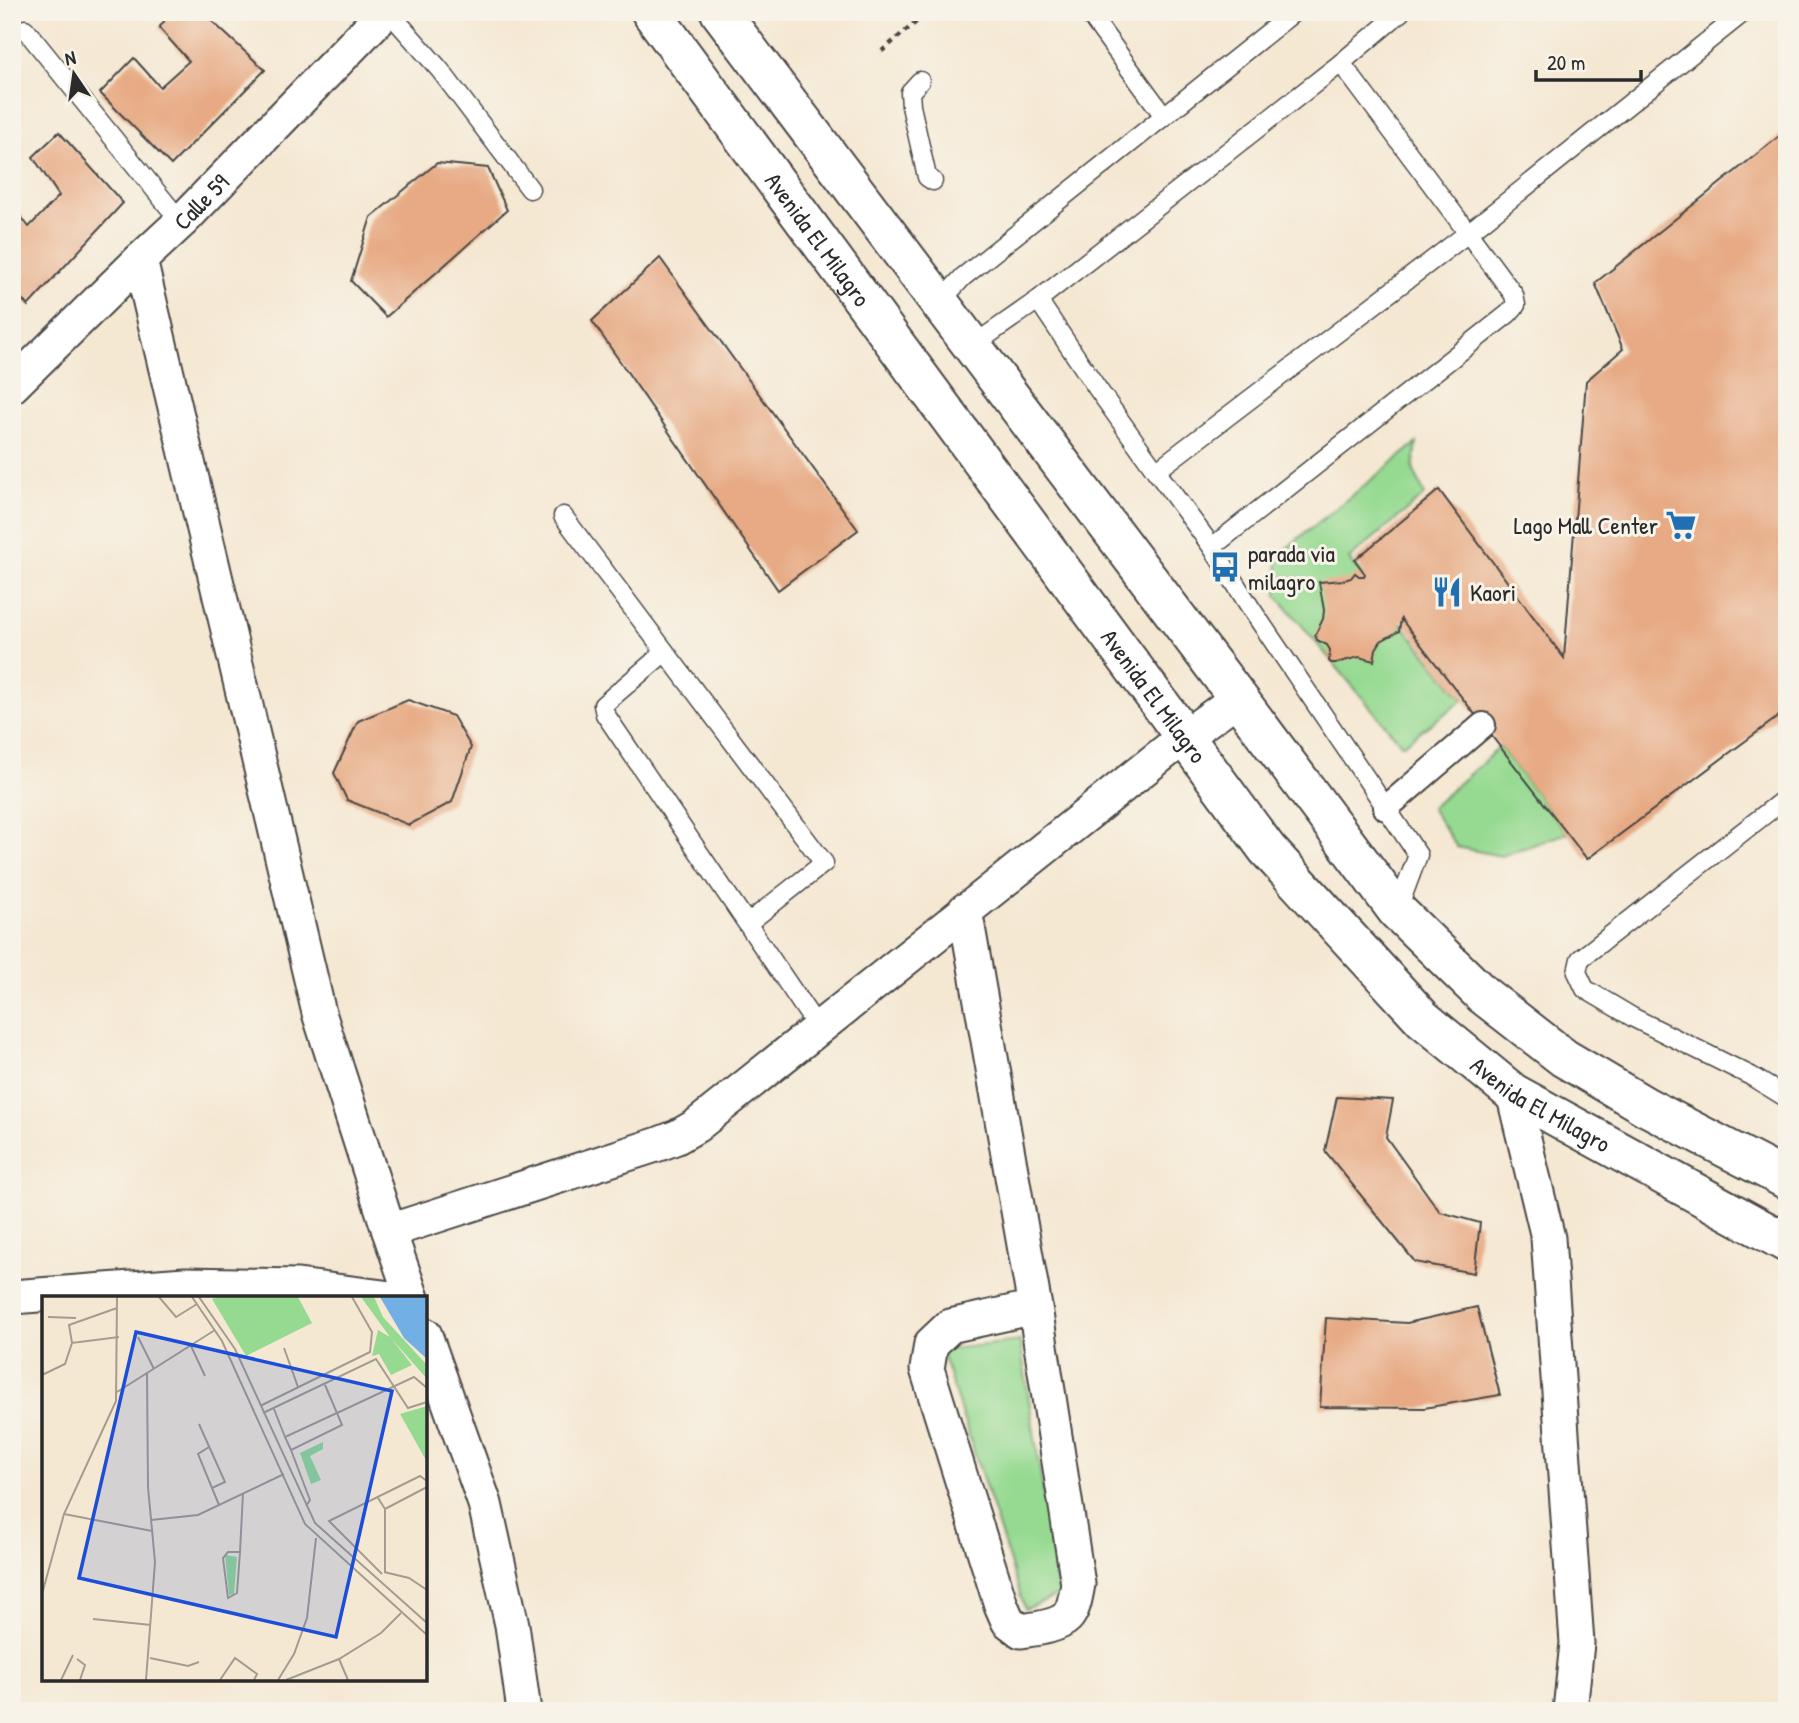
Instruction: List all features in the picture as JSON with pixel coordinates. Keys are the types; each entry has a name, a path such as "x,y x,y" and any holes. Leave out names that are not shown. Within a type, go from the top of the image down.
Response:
{"main road":[{"name":"Avenida El Milagro","path":"651,12 1266,849 1349,939 1423,1019 1513,1093 1787,1243"},
{"name":"Avenida El Milagro","path":"720,12 1397,911 1483,995 1564,1058 1645,1106 1787,1180"}],"street":[{"name":"Calle 59","path":"12,386 181,222 387,12"},
{"path":"140,260 319,1013 411,1296"},
{"path":"389,1231 677,1137 696,1126 1184,737 1238,698"},
{"path":"1386,808 1483,725"},
{"path":"965,910 1035,1307 1078,1584 1067,1618 1047,1627 1021,1631 1008,1621 1001,1605 927,1368 931,1344 950,1326 1035,1307"},
{"path":"1513,1093 1548,1238 1577,1643 1570,1711"},
{"path":"12,1297 185,1284 298,1286 376,1296"},
{"path":"427,1341 485,1504 512,1625 524,1711"}],"lane":[{"path":"387,12 440,70 530,189"},
{"path":"1088,12 1164,116"},
{"path":"940,302 962,277 1294,12"},
{"path":"972,346 1038,300 1341,63 1401,12"},
{"path":"1156,471 1468,233 1744,12"},
{"path":"25,29 181,222"},
{"path":"1212,547 1516,305 1514,295 1341,63"},
{"path":"920,81 910,92 911,106 927,177 933,181"},
{"path":"1038,300 1097,388 1212,547 1418,855 1397,911"},
{"path":"563,516 824,863 748,923"},
{"path":"665,652 603,705 605,714 818,1028"},
{"path":"1787,797 1580,959 1577,972 1585,989 1634,1018 1751,1076 1787,1098"}],"path":[{"path":"882,51 928,12"}],"green space":[{"path":"1417,443 1413,469 1425,495 1349,559 1463,700 1402,745 1277,596 1278,555"},
{"path":"1500,747 1567,833 1501,856 1457,847 1431,808"},
{"path":"1020,1341 1059,1595 1025,1609 941,1350"}],"building":[{"path":"171,12 202,12 265,70 171,165 100,93 134,58 160,87 189,61 159,28"},
{"name":"Lago Mall Center","path":"1787,130 1787,710 1587,859 1401,619 1399,631 1381,641 1374,661 1359,657 1336,663 1329,661 1330,650 1327,645 1317,640 1315,635 1323,619 1324,610 1319,582 1344,580 1355,573 1364,576 1355,560 1439,490 1564,658 1586,381 1623,349 1595,283"},
{"path":"59,132 123,203 28,306 12,288 12,205 29,227 59,196 33,157"},
{"path":"437,163 488,168 507,210 386,317 351,281 371,217"},
{"path":"660,258 858,530 778,590 592,321"},
{"path":"408,700 453,716 471,747 452,802 409,825 347,800 334,773 358,721"},
{"path":"1337,1097 1393,1100 1386,1137 1440,1212 1480,1223 1474,1273 1415,1262 1325,1151"},
{"path":"1477,1307 1500,1395 1424,1408 1320,1407 1326,1318 1407,1323"}],"place":[{"name":"Lago Mall Center","path":"1681,525"},
{"name":"parada via milagro","path":"1225,567"},
{"name":"Kaori","path":"1447,592"}]}
